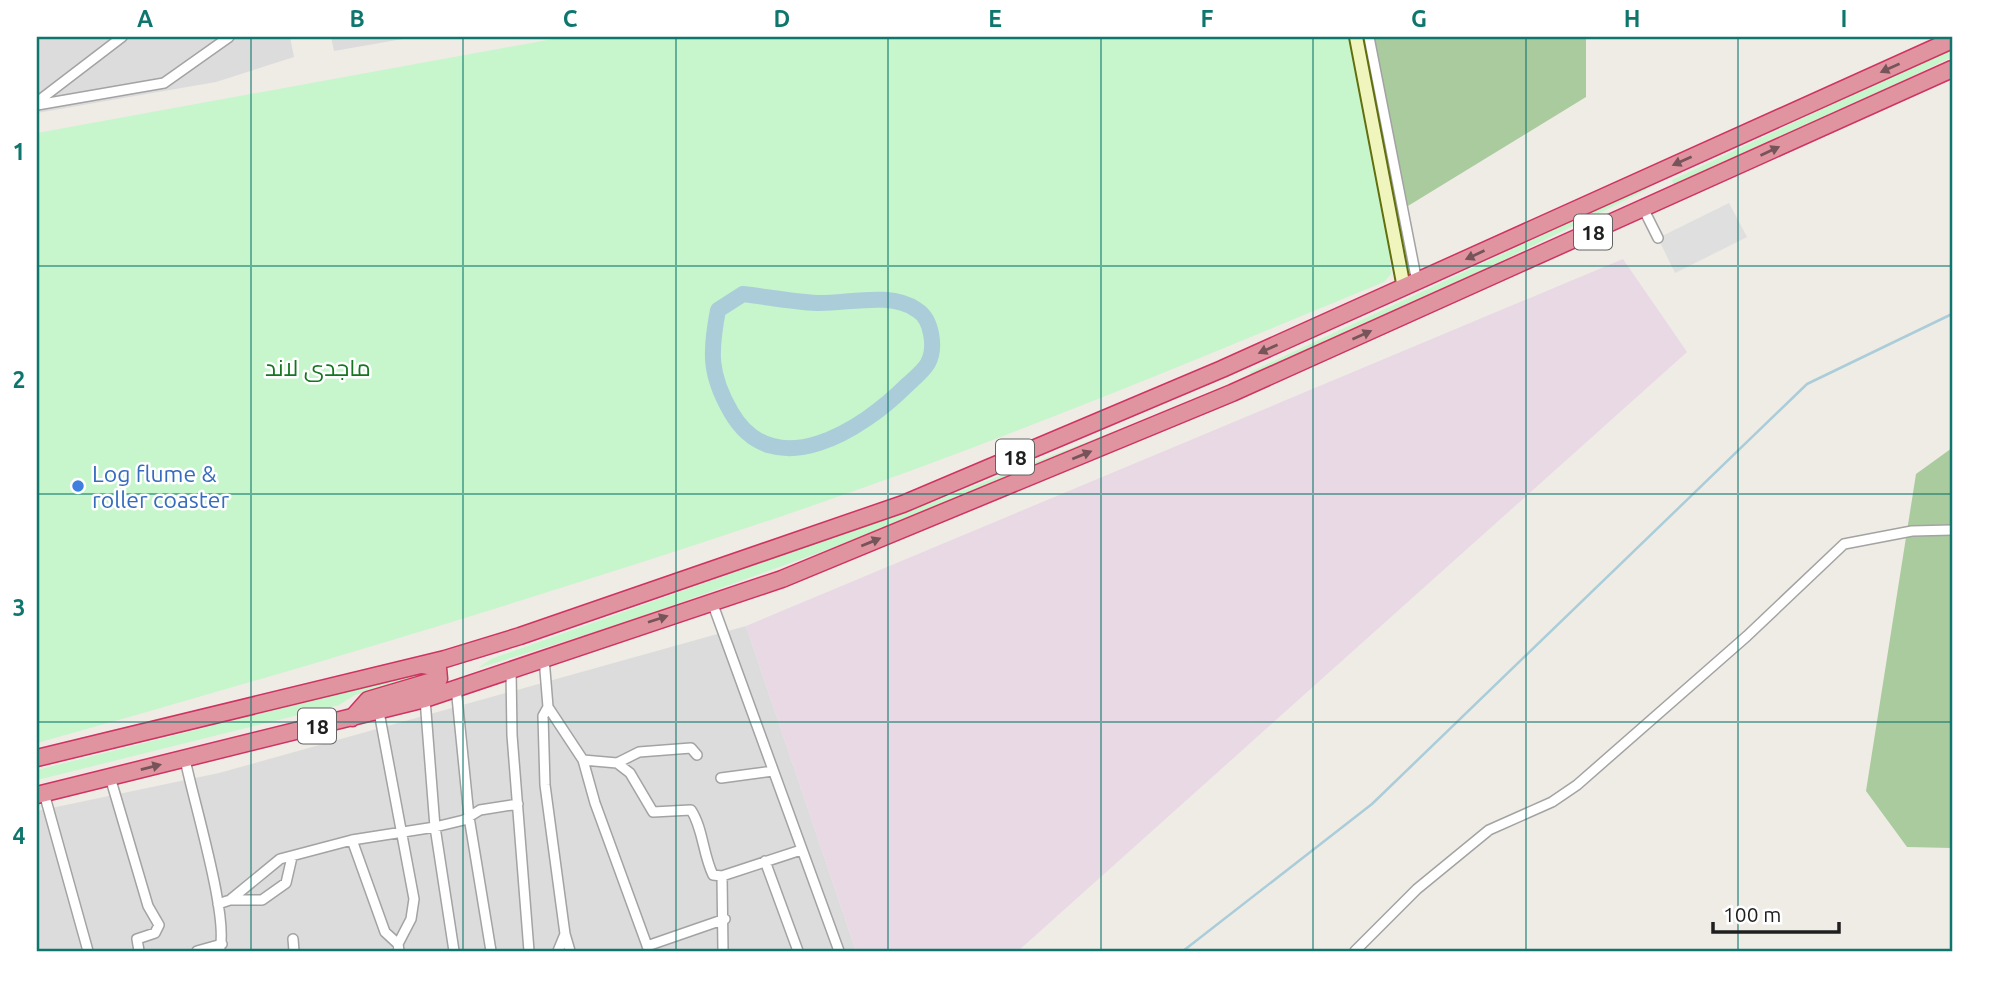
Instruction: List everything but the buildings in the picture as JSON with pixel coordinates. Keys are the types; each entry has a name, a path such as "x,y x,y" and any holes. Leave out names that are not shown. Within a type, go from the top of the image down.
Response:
{"highway":[{"name":"18","path":"37,758 476,650 903,504 1222,369 1952,40"},
{"name":"18","path":"40,794 425,699 782,579 1232,393 1669,199 1952,69"},
{"path":"1657,172 1669,199"},
{"path":"1222,369 1232,393"},
{"path":"476,650 471,657 472,670 477,675 488,677"},
{"path":"352,718 368,700 439,679 438,668 420,665"}],"street":[{"path":"37,104 121,37"},
{"path":"37,104 164,83 229,37"},
{"path":"1356,37 1410,285"},
{"path":"1369,37 1410,285"},
{"path":"1644,210 1658,238"},
{"path":"1355,951 1417,889 1489,830 1552,803 1577,785 1747,636 1843,544 1912,531 1952,530"},
{"path":"712,602 839,951"},
{"path":"544,658 548,707 583,760 595,803 648,949 725,919"},
{"path":"511,670 529,951"},
{"path":"456,687 469,817 491,951"},
{"path":"425,699 435,827 454,951"},
{"path":"548,707 543,716 545,785 565,934 570,951"},
{"path":"352,840 385,932 399,947 411,919 414,900 379,712"},
{"path":"583,760 617,763 639,752 656,749 691,748 697,755"},
{"path":"185,759 218,904 220,948 197,951"},
{"path":"617,763 630,773 653,812 691,810 704,858 713,874 722,876 801,850"},
{"path":"721,778 774,771"},
{"path":"110,777 148,906 159,926 155,933 137,939 139,951"},
{"path":"40,794 88,951"},
{"path":"230,900 280,859 352,840 435,827 469,817 480,810 518,804"},
{"path":"218,904 230,900 262,900 286,883 292,857"},
{"path":"765,861 798,951"},
{"path":"722,876 725,919 723,951"},
{"path":"558,951 565,934"},
{"path":"293,939 294,951"}],"shaded area":[{"path":"37,37 290,37 294,57 216,82 37,113"},
{"path":"331,37 414,37 334,51"},
{"path":"1729,203 1747,237 1675,273 1658,238"},
{"path":"1623,259 1687,352 1018,951 856,951 746,626"},
{"path":"746,626 856,951 37,951 37,811 219,773"}],"green space":[{"name":"ماجدی لاند","path":"564,37 1351,37 1385,196 1391,274 1384,282 1089,402 941,460 791,513 416,633 37,743 37,133"},
{"path":"1372,37 1586,37 1586,97 1403,209"},
{"path":"1952,48 1952,57 1676,191 1672,180"},
{"path":"1646,187 1648,189 1402,308 1252,376 1250,372"},
{"path":"1205,396 860,538 618,625 478,668 491,659 948,496"},
{"path":"1952,448 1952,848 1907,847 1866,791 1916,474"},
{"path":"429,671 428,677 355,695 339,705 37,780 37,770"}],"waterway":[{"path":"743,294 808,302 882,300 906,304 917,310 926,320 932,342 930,357 921,372 888,403 843,433 818,443 794,448 770,446 749,434 731,412 715,374 713,351 718,310 743,294"},
{"path":"1183,951 1372,804 1807,384 1952,314"}],"place":[{"name":"Log flume & roller coaster","path":"78,486"}]}
